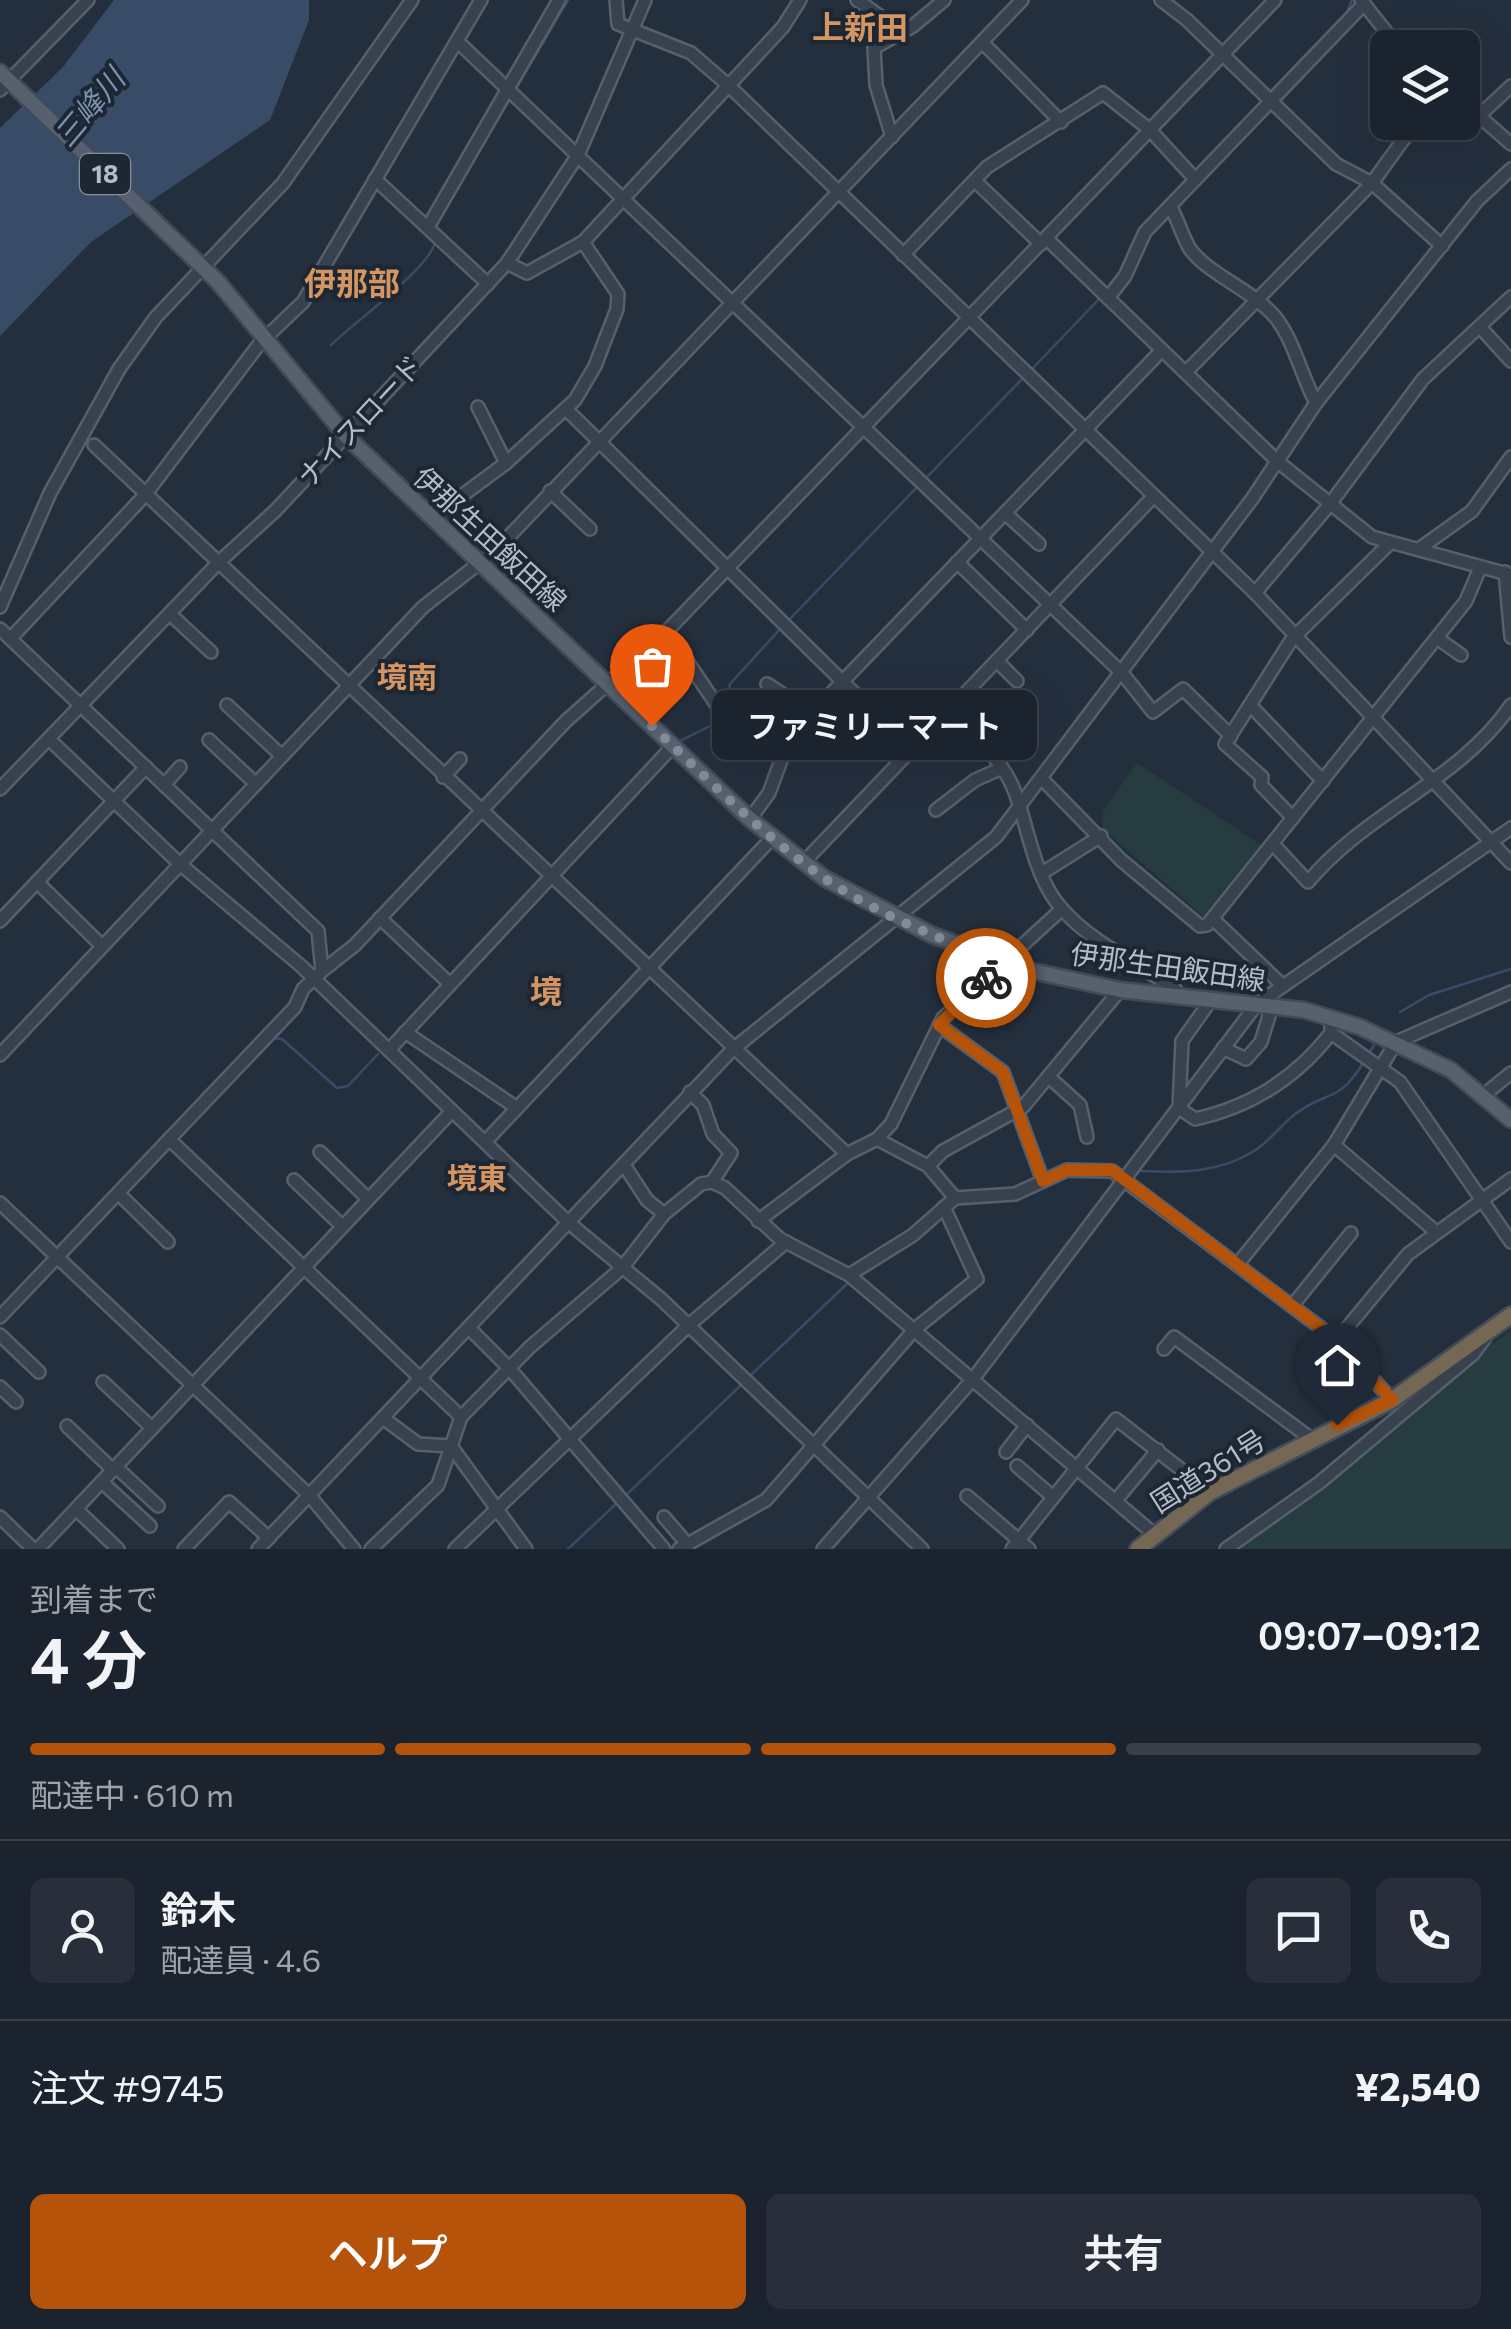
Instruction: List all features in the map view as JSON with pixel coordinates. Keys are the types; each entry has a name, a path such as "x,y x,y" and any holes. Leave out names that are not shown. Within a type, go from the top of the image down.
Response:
{"highway":[{"name":"国道361号","path":"1138,1549 1210,1492 1310,1438 1392,1400 1511,1315"}],"main road":[{"name":"伊那生田飯田線","path":"5,81 201,266 346,436 750,818 804,862 897,919 1004,962 1120,990 1265,1005 1396,1042 1450,1070 1511,1120"}],"street":[{"path":"5,81 88,0"},
{"path":"0,607 50,493 119,369 156,317 283,183 412,0"},
{"path":"318,975 318,931 5,633 145,495 264,338 303,302 481,0"},
{"path":"428,227 559,0"},
{"path":"616,0 618,24 691,53 839,190 1255,593 1511,863"},
{"name":"ナイスロード","path":"0,789 346,436 507,263 578,155 645,0"},
{"path":"507,263 527,273 583,242 783,28 800,0"},
{"path":"857,0 901,32"},
{"path":"892,137 876,85 874,48 944,0"},
{"path":"0,1054 422,607 478,562 550,491 1022,0"},
{"path":"1160,0 1223,54 1336,164 1372,184 1442,246"},
{"path":"0,1317 171,1142 295,1007 318,975 380,918 566,721 667,631 1275,0"},
{"path":"1105,296 1125,276 1140,239 1193,177 1362,2 1385,30"},
{"path":"457,41 866,426 1122,673 1153,712 1183,688 1231,736"},
{"path":"982,42 1061,122"},
{"path":"1511,86 1481,114 1511,144"},
{"path":"903,255 987,167 1103,93 1150,130 1193,177"},
{"path":"1186,372 1372,184 1403,140"},
{"path":"184,1549 229,1502 266,1545 732,1050 996,837 1212,552 1316,403 1486,191 1511,169"},
{"path":"376,179 488,284"},
{"path":"974,181 1105,296 1277,461 1330,504 1388,544 1508,574 1511,637"},
{"path":"1170,206 1192,250 1259,299 1290,340 1298,369 1316,403"},
{"path":"427,515 444,509 506,463 567,410 595,366 617,308 618,294 583,242"},
{"path":"1255,593 1330,504 1423,379 1511,297"},
{"path":"1480,327 1511,362"},
{"path":"750,818 769,794 785,746 810,713 1162,350"},
{"path":"478,408 506,463"},
{"path":"567,410 912,750"},
{"path":"94,445 548,877 847,1154"},
{"path":"1418,549 1472,511 1511,457"},
{"path":"550,491 590,530"},
{"path":"804,862 1154,496"},
{"path":"1005,512 1039,544"},
{"path":"1293,818 1262,785 1262,777 1225,744 1295,636 1388,544"},
{"path":"956,562 1027,630"},
{"path":"1042,779 1121,860 1200,926 1214,920 1466,602 1480,568"},
{"path":"170,614 211,652"},
{"path":"667,631 725,718 785,746"},
{"path":"1437,638 1461,655"},
{"path":"997,662 1017,681"},
{"path":"767,684 810,713"},
{"path":"227,704 282,756"},
{"path":"1250,706 1323,781"},
{"path":"1272,844 1308,882 1334,850 1478,748 1511,706"},
{"path":"949,712 988,748 1016,793 1042,873 1062,909 1107,949 1176,988 1174,996"},
{"path":"209,740 256,784"},
{"path":"51,741 180,864 318,975 388,1050 569,1223 689,1325 922,1549"},
{"path":"388,1050 447,982 673,746"},
{"path":"444,776 460,759"},
{"path":"0,921 146,767"},
{"path":"164,785 180,767"},
{"path":"936,810 975,780 1000,769"},
{"path":"823,1549 973,1379 1223,1048 1282,985 1511,828"},
{"path":"1042,873 1100,836"},
{"path":"485,1142 772,838"},
{"path":"37,882 102,946"},
{"path":"758,1221 847,1154 877,1139 900,1110 939,1025 1062,909"},
{"path":"380,918 447,982"},
{"path":"1214,920 1282,985"},
{"path":"928,1166 942,1151 1018,1110 1050,1078 1120,990"},
{"path":"1237,1265 1334,1145 1396,1042 1511,992"},
{"path":"1179,1108 1182,1042 1211,1000"},
{"path":"1223,1048 1246,1058 1261,1042 1265,1005"},
{"path":"939,1025 1003,1072 1043,1181"},
{"path":"1179,1108 1195,1120 1238,1110 1308,1062 1331,1025 1400,1082 1511,1242"},
{"path":"406,1032 517,1108"},
{"path":"1484,1095 1511,1073"},
{"path":"1050,1078 1080,1105 1087,1137"},
{"path":"690,1092 703,1105 713,1134 731,1152 712,1182"},
{"path":"0,1517 36,1549 452,1111"},
{"path":"877,1139 928,1166 955,1198"},
{"path":"171,1142 461,1416"},
{"path":"1334,1145 1436,1231"},
{"path":"320,1152 368,1199"},
{"path":"624,1165 647,1200 664,1214"},
{"path":"852,1277 945,1210 955,1198 1016,1194 1067,1170 1112,1170 1337,1340 1392,1400"},
{"path":"1337,1340 1408,1254 1511,1179"},
{"path":"294,1180 342,1226"},
{"path":"371,1549 438,1485 461,1416 622,1268 664,1214 701,1184 712,1182 726,1188 758,1221 786,1242 852,1277 1154,1534"},
{"path":"118,1193 168,1242"},
{"path":"0,1203 309,1495 354,1549"},
{"path":"664,1517 683,1547 766,1500 915,1329 978,1276 945,1210"},
{"path":"1292,1306 1351,1233"},
{"path":"456,1549 689,1325 786,1242"},
{"path":"470,1328 664,1549"},
{"path":"1226,1549 1319,1484 1473,1354 1490,1331"},
{"path":"0,1335 39,1372"},
{"path":"1164,1350 1174,1337 1310,1438"},
{"path":"104,1382 152,1428"},
{"path":"0,1387 16,1402"},
{"path":"383,1418 418,1444 451,1446"},
{"path":"966,1496 1020,1546 1053,1497 1116,1419 1210,1492"},
{"path":"1006,1452 1027,1425"},
{"path":"67,1426 158,1506"},
{"path":"451,1446 526,1549"},
{"path":"1116,1500 1158,1450"},
{"path":"1017,1466 1053,1497"},
{"path":"102,1482 150,1526"},
{"path":"76,1509 118,1549"}],"green space":[{"path":"1137,763 1261,845 1203,916 1102,828 1103,811"},
{"path":"1511,1330 1511,1549 1219,1549"}],"water":[{"name":"三峰川","path":"114,0 309,0 309,20 270,120 91,242 0,336 0,128 63,67"}],"waterway":[{"path":"514,92 568,0"},
{"path":"1270,94 1347,12 1352,0"},
{"path":"475,156 510,99"},
{"path":"1232,133 1264,99"},
{"path":"1127,259 1137,234 1174,193"},
{"path":"331,345 406,280 435,242"},
{"path":"1032,369 1100,298"},
{"path":"926,478 1021,380"},
{"path":"787,622 920,484"},
{"path":"726,710 730,684 781,628"},
{"path":"680,741 722,720"},
{"path":"1400,1012 1429,995 1511,969"},
{"path":"390,1040 420,1009"},
{"path":"272,1038 282,1039 337,1088 348,1086 378,1054"},
{"path":"1369,1053 1374,1045"},
{"path":"1141,1171 1199,1170 1241,1158 1306,1107 1347,1084 1365,1060"},
{"path":"752,1374 849,1282"},
{"path":"624,1497 740,1386"},
{"path":"568,1549 618,1502"}],"way so far":[{"path":"652,726 772,838 824,878 897,919 1004,962 986,978"}],"place":[{"name":"ファミリーマート","path":"652,726"}],"district":[{"name":"上新田","path":"860,28"},
{"name":"伊那部","path":"352,284"},
{"name":"境南","path":"407,678"},
{"name":"境","path":"546,992"},
{"name":"境東","path":"477,1179"}],"route":[{"path":"986,978 939,1025 1003,1072 1043,1181 1067,1170 1112,1170 1337,1340 1392,1400 1337,1425"}]}
